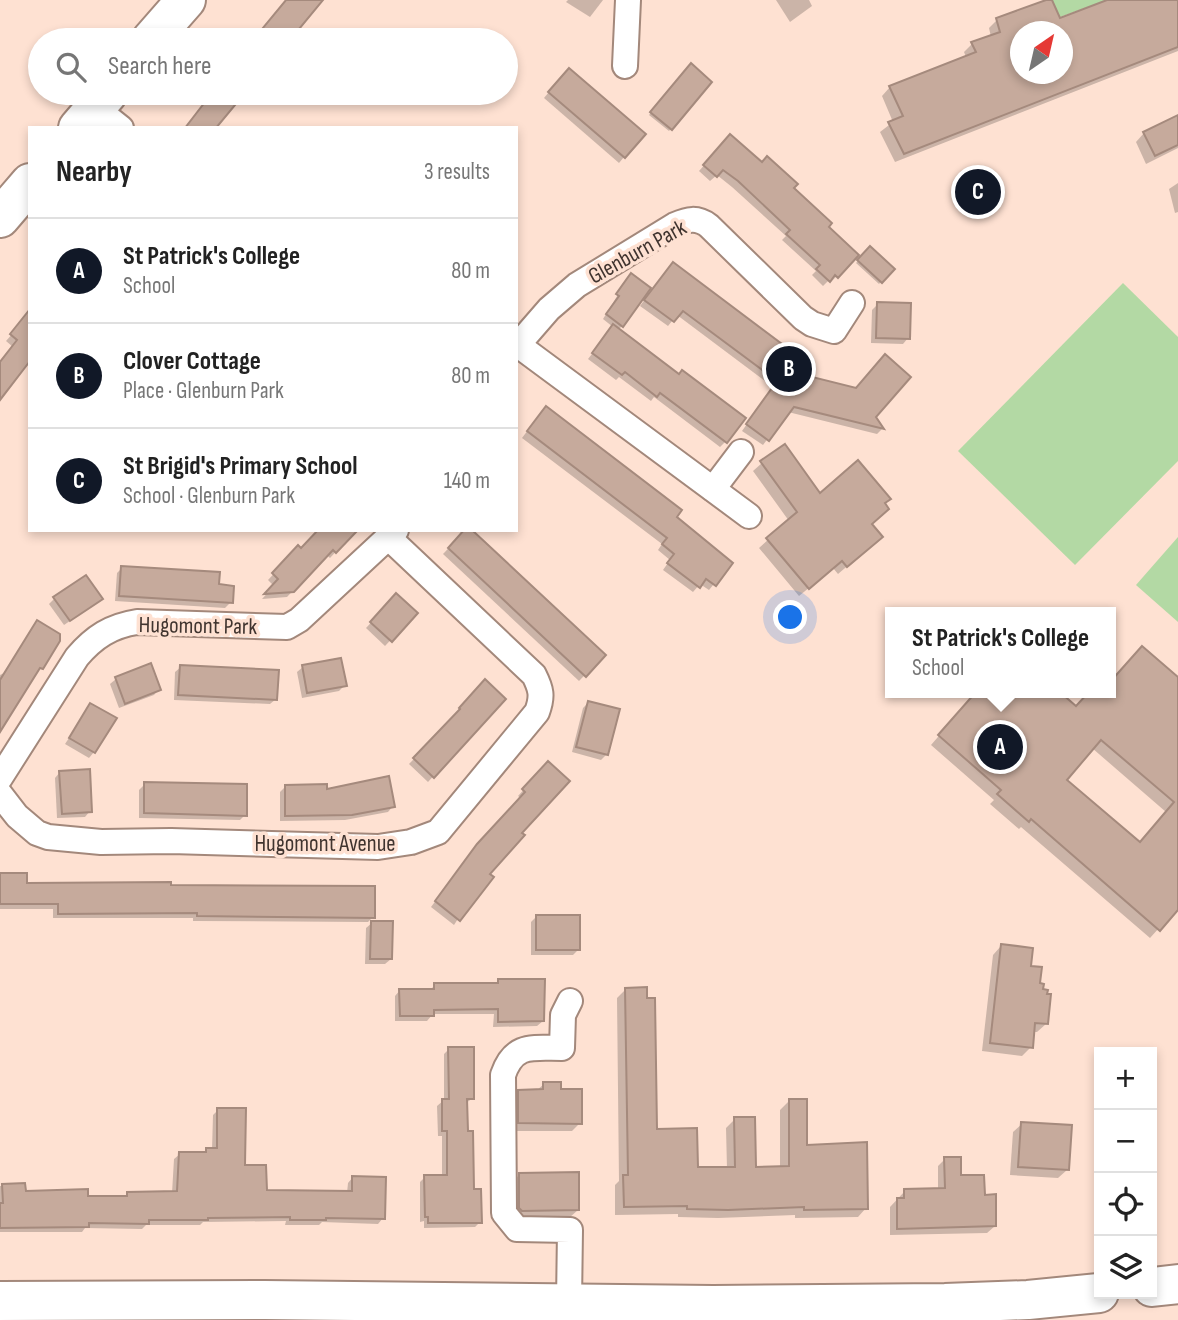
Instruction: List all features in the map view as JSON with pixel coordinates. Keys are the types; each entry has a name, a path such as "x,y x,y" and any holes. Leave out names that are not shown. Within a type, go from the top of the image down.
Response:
{"main road":[{"path":"162,28 186,0"},
{"path":"0,218 28,186"},
{"path":"1157,1286 1178,1284"},
{"path":"0,1301 569,1302 959,1311 1094,1293"}],"street":[{"path":"625,66 628,0"},
{"name":"Glenburn Park","path":"518,345 549,309 577,285 675,225 690,219 706,224 812,324 834,331 852,303"},
{"name":"Glenburn Park","path":"518,347 749,516"},
{"path":"713,489 741,452"},
{"name":"Hugomont Park","path":"0,778 77,657 103,632 120,624 137,622 287,627 299,620 392,534"},
{"name":"Hugomont Avenue","path":"0,794 17,816 37,833 48,837 101,842 171,841 378,847 411,842 438,832 537,712 542,691 534,675 392,534"},
{"path":"569,1302 569,1230 517,1229 504,1213 503,1075 508,1060 524,1048 562,1048 564,1015 570,1001"}],"green space":[{"path":"1052,0 1107,0 1060,17"},
{"path":"1123,283 1178,337 1178,461 1075,565 958,451"},
{"path":"1178,537 1178,622 1136,585"}],"building":[{"path":"286,0 323,0 300,28 263,28"},
{"path":"1046,0 1052,0 1060,18 1107,0 1178,0 1178,47 904,154 888,122 903,116 889,86 976,52 971,42 1000,32 996,18"},
{"path":"691,63 712,82 672,130 650,112"},
{"path":"569,68 646,134 625,158 548,92"},
{"path":"203,105 235,105 218,126 187,126"},
{"path":"1178,115 1178,145 1155,156 1143,132"},
{"path":"730,134 762,162 767,156 798,184 794,188 832,223 829,227 859,255 838,278 835,275 830,282 816,269 820,265 786,234 790,230 738,181 723,170 717,177 703,165"},
{"path":"870,246 895,269 882,283 857,260"},
{"path":"673,262 814,368 808,376 856,388 885,354 911,377 876,417 884,429 794,407 769,441 746,424 777,381 683,311 674,322 644,300"},
{"path":"631,273 651,288 623,327 606,314"},
{"path":"877,302 911,303 910,339 876,338"},
{"path":"28,312 28,364 0,400 0,362 17,340 10,334"},
{"path":"613,324 679,374 682,370 746,418 727,443 660,393 657,397 625,372 622,375 592,353"},
{"path":"546,406 682,510 677,517 733,563 716,586 706,579 700,588 667,563 674,554 662,544 667,538 527,431"},
{"path":"785,444 820,493 858,460 891,499 885,503 889,509 872,524 883,537 847,567 842,561 809,589 766,538 797,512 760,461"},
{"path":"316,532 356,532 336,553 333,550 294,592 264,594 278,579 272,573 298,545 301,548"},
{"path":"462,532 474,532 606,655 586,677 448,548"},
{"path":"121,566 220,572 219,584 234,586 233,603 119,596"},
{"path":"86,575 103,599 70,621 53,597"},
{"path":"396,593 418,613 392,642 370,622"},
{"path":"37,620 60,634 60,641 0,732 0,680"},
{"path":"1142,646 1178,677 1178,910 1160,931 1031,819 1029,822 997,794 1001,790 938,735 971,698 1067,698 1076,706 1083,698 1116,698 1116,675","holes":["1101,740 1174,802 1140,842 1067,780"]},
{"path":"341,658 347,686 307,693 302,665"},
{"path":"151,663 161,690 125,704 115,677"},
{"path":"180,665 279,670 277,700 178,695"},
{"path":"485,679 506,699 434,778 413,758"},
{"path":"588,701 620,709 608,755 576,747"},
{"path":"90,703 117,718 95,753 69,738"},
{"path":"548,761 570,781 522,833 525,835 490,874 494,877 460,921 435,901 477,844 525,792 522,789"},
{"path":"90,769 92,812 62,814 59,771"},
{"path":"389,776 395,807 352,815 285,816 285,785 327,784 327,789"},
{"path":"144,782 247,784 247,816 144,813"},
{"path":"0,873 27,873 27,883 171,882 171,885 375,886 375,918 197,916 197,913 58,914 58,904 0,904"},
{"path":"536,915 580,915 580,950 536,950"},
{"path":"371,921 393,921 392,959 370,959"},
{"path":"1001,944 1033,948 1031,966 1042,967 1040,983 1044,984 1043,989 1048,990 1047,994 1051,994 1048,1024 1035,1023 1033,1048 990,1043"},
{"path":"498,979 545,979 544,1021 498,1022 498,1009 434,1010 434,1016 400,1016 399,989 434,989 434,983 498,983"},
{"path":"647,987 647,998 655,998 657,1129 697,1128 698,1167 735,1167 734,1117 755,1117 756,1167 789,1166 789,1099 807,1099 807,1145 867,1142 868,1209 804,1210 804,1207 728,1210 687,1209 687,1206 624,1207 623,1175 628,1175 625,988"},
{"path":"448,1047 474,1047 474,1099 467,1099 468,1131 473,1131 474,1189 481,1189 482,1223 428,1223 428,1217 425,1217 424,1175 447,1175 447,1131 442,1131 442,1099 449,1099"},
{"path":"543,1082 561,1082 561,1089 582,1089 582,1124 518,1123 518,1090 543,1089"},
{"path":"217,1108 246,1108 245,1165 266,1165 267,1190 352,1191 352,1176 386,1177 385,1219 208,1218 149,1220 149,1224 89,1223 89,1227 0,1228 2,1184 25,1183 26,1191 88,1189 88,1196 127,1196 127,1192 177,1191 179,1152 206,1152 206,1148 217,1148"},
{"path":"1021,1122 1072,1125 1069,1170 1018,1167"},
{"path":"944,1157 961,1157 961,1175 984,1175 985,1195 996,1194 996,1226 897,1229 897,1198 904,1198 904,1189 945,1188"},
{"path":"579,1172 579,1210 522,1211 519,1208 519,1173"}],"place":[{"name":"St Brigid's Primary School","path":"978,192"},
{"name":"Clover Cottage","path":"789,369"},
{"name":"St Patrick's College","path":"1000,747"}]}
